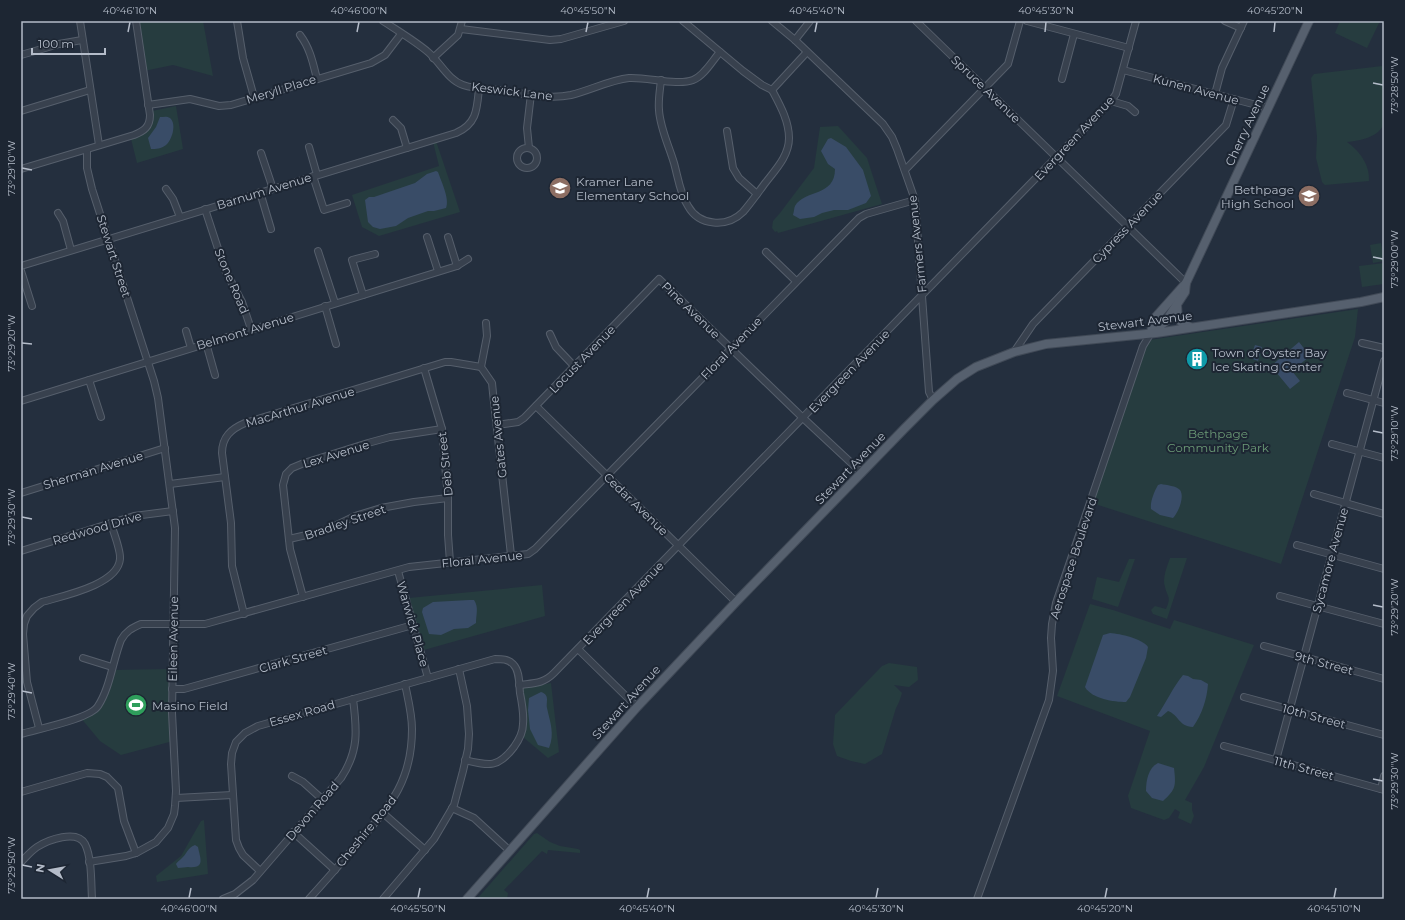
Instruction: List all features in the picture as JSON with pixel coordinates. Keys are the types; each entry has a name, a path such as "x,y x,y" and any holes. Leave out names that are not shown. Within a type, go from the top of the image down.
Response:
{"main road":[{"name":"Cherry Avenue","path":"1151,333 1153,320 1186,283 1309,21"},
{"name":"Cherry Avenue","path":"1151,333 1166,321 1178,304 1185,292 1186,283"},
{"name":"Stewart Avenue","path":"467,899 637,707 736,602 933,400 957,379 976,368 1014,352 1046,344 1190,328 1361,302 1384,297"},
{"path":"1178,304 1178,319 1190,328"}],"street":[{"path":"80,21 99,145"},
{"path":"21,169 140,133 149,125 150,115 136,21"},
{"path":"237,21 243,58 254,97"},
{"name":"Keswick Lane","path":"383,21 428,52 456,82 478,88 531,94 560,96 571,95 628,78 684,82 692,80 702,74 720,52"},
{"path":"433,58 453,40 461,29 462,21"},
{"path":"461,29 550,40 561,39 624,21"},
{"path":"661,80 659,101 660,117 684,199 692,212 698,218 708,222 728,222 742,212 780,163 788,147 789,138 786,119 772,90 743,72 682,21"},
{"name":"Farmers Avenue","path":"772,21 795,40 886,128 892,137 915,200 929,392 933,400"},
{"path":"795,40 810,21"},
{"name":"Spruce Avenue","path":"916,21 1186,283"},
{"path":"905,170 1010,61 1020,21"},
{"path":"1027,21 1129,48"},
{"name":"Evergreen Avenue","path":"519,685 540,682 548,679 1110,101 1116,94 1136,21"},
{"path":"1226,21 1241,28"},
{"path":"1215,94 1222,68 1244,21"},
{"name":"Meryll Place","path":"148,105 190,99 224,106 231,105 378,60 389,50 401,34"},
{"path":"1062,79 1074,34"},
{"path":"300,35 305,41 317,79"},
{"path":"21,55 59,44 82,40"},
{"path":"772,90 807,52"},
{"name":"Kunen Avenue","path":"1123,70 1268,108"},
{"name":"Barnum Avenue","path":"21,266 456,133 466,127 474,116 478,88"},
{"path":"21,111 90,90"},
{"path":"529,148 527,128 531,94"},
{"name":"Cypress Avenue","path":"1014,352 1033,324 1226,125 1234,99"},
{"path":"1110,101 1128,106 1135,112"},
{"path":"393,120 401,128 407,148"},
{"path":"727,131 733,168 739,178 757,194"},
{"path":"309,147 324,210 347,203"},
{"name":"Stewart Street","path":"87,150 88,174 147,362"},
{"path":"261,153 273,189"},
{"path":"166,188 173,199 180,217"},
{"path":"260,192 271,229"},
{"name":"Floral Avenue","path":"21,734 84,716 97,708 105,692 121,640 125,633 131,628 140,624 205,624 418,566 528,554 535,549 607,476 859,218 866,214 915,200"},
{"name":"Stone Road","path":"205,209 224,270 242,302 251,329"},
{"path":"58,213 63,221 72,250"},
{"path":"427,237 438,271"},
{"path":"448,237 457,266"},
{"path":"318,252 335,303"},
{"path":"766,252 796,281"},
{"path":"363,294 352,260 375,254"},
{"name":"Belmont Avenue","path":"21,401 457,266 468,259"},
{"path":"21,271 32,306"},
{"name":"Pine Avenue","path":"659,279 862,473"},
{"name":"Locust Avenue","path":"497,425 518,422 536,406 659,279"},
{"path":"325,306 336,344"},
{"path":"481,367 486,336 486,323"},
{"path":"186,331 191,348"},
{"name":"Aerospace Boulevard","path":"976,899 1049,700 1053,671 1051,638 1052,624 1056,603 1143,346 1151,333"},
{"path":"550,334 556,347 574,366"},
{"path":"206,343 215,375"},
{"path":"1362,343 1384,348"},
{"name":"Sycamore Avenue","path":"1276,760 1384,361"},
{"name":"Eileen Avenue","path":"89,862 126,856 136,853 156,842 168,828 174,814 176,798 172,713 175,535 170,484 158,398 147,362"},
{"name":"MacArthur Avenue","path":"244,614 232,566 231,523 222,453 223,442 229,432 237,427 445,362 481,367"},
{"name":"Gates Avenue","path":"481,367 492,383 511,555"},
{"name":"Deb Street","path":"424,368 442,430 448,498 450,562"},
{"path":"89,380 101,416"},
{"path":"1347,393 1384,403"},
{"name":"Cedar Avenue","path":"536,406 736,602"},
{"name":"Lex Avenue","path":"303,597 293,563 289,539 283,485 286,474 292,468 304,463 390,437 442,430"},
{"path":"1332,444 1384,458"},
{"name":"Sherman Avenue","path":"21,492 165,448"},
{"path":"170,484 225,477"},
{"path":"1314,494 1384,514"},
{"name":"Bradley Street","path":"289,539 324,532 355,516 381,508 448,498"},
{"name":"Redwood Drive","path":"21,550 134,516 173,511"},
{"path":"39,728 27,682 23,634 24,624 30,612 42,602 101,582 116,569 119,565 120,556 111,523"},
{"path":"1297,545 1384,569"},
{"name":"Warwick Place","path":"398,571 428,678"},
{"path":"1280,596 1384,624"},
{"name":"Clark Street","path":"172,689 184,689 413,625"},
{"name":"9th Street","path":"1264,646 1384,679"},
{"path":"578,649 637,707"},
{"path":"84,658 112,667"},
{"name":"Essex Road","path":"260,871 238,848 236,840 231,758 236,742 244,733 258,726 495,659 508,660 514,665 517,672 519,685"},
{"path":"383,899 434,839 452,808 458,791 469,734 467,706 459,669"},
{"name":"Cheshire Road","path":"309,899 384,814 402,784 408,766 411,748 412,718 405,684"},
{"path":"465,760 491,764 499,762 505,758 518,742 523,725 519,685"},
{"name":"10th Street","path":"1244,697 1384,735"},
{"name":"Devon Road","path":"223,899 235,894 246,886 347,770 357,738 353,699"},
{"name":"11th Street","path":"1224,746 1382,789"},
{"path":"21,792 87,773 100,774 107,777 118,788 124,821 136,853"},
{"path":"292,776 303,782 322,799"},
{"path":"1382,789 1384,776"},
{"path":"176,798 232,794"},
{"path":"452,808 474,818 510,851"},
{"path":"384,814 425,850"},
{"path":"293,832 335,870"},
{"path":"21,862 43,843 68,836 73,836 82,840 89,862 92,899"}],"green space":[{"path":"136,21 203,21 213,76 173,65 144,71"},
{"path":"1340,21 1380,21 1367,48 1335,33"},
{"path":"1382,66 1384,88 1384,123 1382,128 1374,135 1357,141 1347,142 1363,158 1368,169 1369,181 1325,185 1322,182 1316,158 1317,137 1311,78 1314,74"},
{"path":"176,106 183,149 137,163 131,139 149,130 153,117 152,111"},
{"path":"838,126 867,158 882,204 778,233 777,231 775,232 772,228 773,221 814,168 820,127"},
{"path":"436,141 460,212 379,236 362,227 352,195 439,166 433,142"},
{"path":"1381,243 1384,261 1373,263 1370,245"},
{"path":"1384,263 1384,284 1362,287 1359,266"},
{"name":"Bethpage Community Park","path":"1358,309 1355,337 1281,564 1092,503 1149,340"},
{"path":"1170,558 1187,558 1167,619 1153,614 1151,610 1155,606 1166,609 1168,605 1169,599 1164,580"},
{"path":"1129,559 1135,559 1118,607 1092,599 1097,577 1119,582"},
{"path":"542,585 545,616 424,650 409,598"},
{"path":"1090,604 1170,629 1174,620 1254,645 1204,767 1185,800 1192,803 1194,816 1191,824 1178,818 1180,812 1175,809 1169,818 1164,820 1131,808 1128,796 1150,731 1057,696"},
{"path":"889,663 917,667 918,680 909,687 894,685 902,693 882,754 865,764 837,756 833,744 835,715 882,666"},
{"path":"172,669 173,741 121,755 100,741 80,717 97,708 111,670"},
{"path":"551,683 559,752 548,758 523,737 522,688"},
{"path":"204,820 208,874 157,882 156,876 181,856 201,821"},
{"path":"537,833 550,842 560,846 578,849 580,850 580,853 548,850 547,854 542,851 504,890 508,893 507,899 477,899 534,834"}],"water":[{"path":"160,117 170,118 173,124 173,132 166,145 157,149 151,149 148,138 156,127"},
{"path":"831,138 846,147 863,170 871,196 866,203 848,210 834,210 814,217 800,219 793,215 795,206 805,197 825,189 834,178 835,169 828,164 821,151 828,139"},
{"path":"436,171 438,172 446,195 446,208 428,211 408,218 396,226 380,229 373,227 368,222 365,200 369,197 374,197 415,183 427,174"},
{"path":"1299,342 1310,356 1292,371 1300,381 1290,389 1271,366"},
{"path":"1255,345 1262,347 1258,361 1250,358"},
{"path":"1161,484 1180,490 1182,497 1180,505 1173,518 1160,515 1151,509 1154,494 1158,485"},
{"path":"474,600 477,611 476,623 468,628 454,629 441,635 429,634 422,612 423,608 433,602"},
{"path":"1110,633 1125,635 1136,639 1148,647 1146,658 1130,697 1126,702 1098,697 1088,691 1085,687 1103,635"},
{"path":"1183,675 1201,680 1208,684 1204,706 1193,727 1184,725 1168,711 1161,717 1157,716"},
{"path":"541,692 547,697 547,708 552,738 549,748 538,745 530,729 528,710 529,698"},
{"path":"1158,763 1174,768 1175,783 1173,790 1163,801 1152,798 1146,791 1147,779 1150,771"},
{"path":"195,845 198,847 200,864 194,867 178,868 176,863 190,848"}],"place":[{"name":"Kramer Lane Elementary School","path":"560,188"},
{"name":"Bethpage High School","path":"1309,196"},
{"name":"Town of Oyster Bay Ice Skating Center","path":"1197,359"},
{"name":"Masino Field","path":"136,705"}]}
